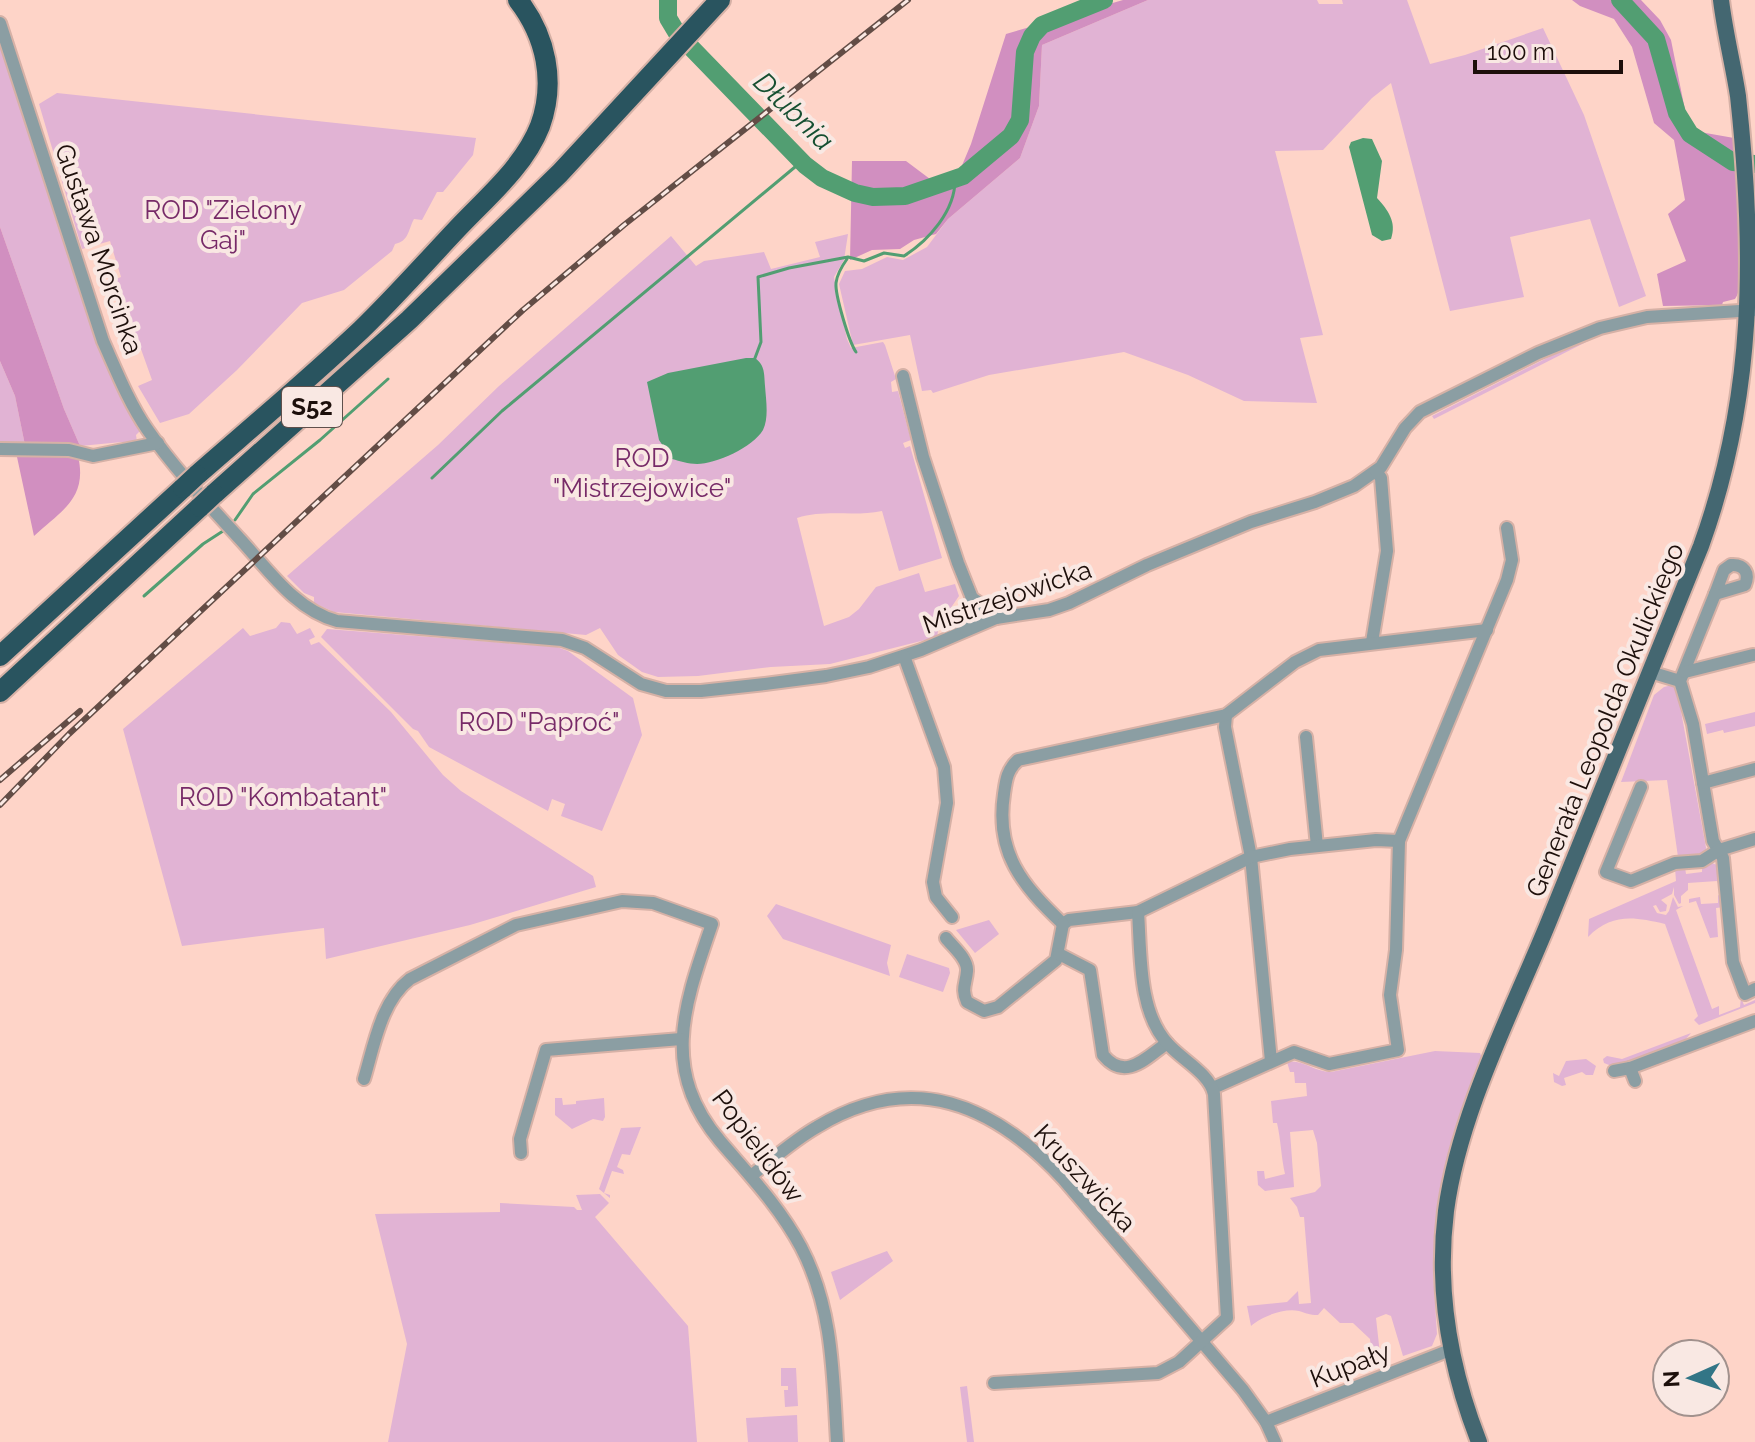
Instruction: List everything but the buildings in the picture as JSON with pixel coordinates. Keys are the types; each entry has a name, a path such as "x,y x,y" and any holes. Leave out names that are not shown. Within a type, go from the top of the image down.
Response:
{"highway":[{"name":"S52","path":"0,656 362,329 519,161 536,135 545,109 547,65 532,20 518,0"},
{"name":"S52","path":"0,692 409,320 560,173 720,0"}],"main road":[{"name":"Generała Leopolda Okulickiego","path":"1479,1442 1450,1350 1443,1287 1443,1250 1449,1196 1462,1140 1701,546 1727,470 1745,384 1754,310 1753,241 1738,95 1724,32 1721,0"}],"street":[{"name":"Gustawa Morcinka","path":"0,23 103,341 146,428 210,507 280,583"},
{"name":"Mistrzejowicka","path":"280,583 314,612 337,621 568,641 585,648 641,684 666,691 701,691 858,670 904,656 996,618 1049,610 1069,603 1147,565 1251,522 1340,492 1376,471 1389,457 1405,428 1420,412 1573,337 1631,320 1754,310"},
{"path":"903,376 923,457 972,598 996,618"},
{"path":"0,449 69,450 93,456 158,443"},
{"path":"1372,642 1387,551 1381,478 1376,471"},
{"path":"1213,1088 1294,1052 1329,1064 1398,1050 1390,995 1398,931 1399,841 1487,630 1512,560 1507,528"},
{"path":"1715,594 1683,677 1713,841 1723,858 1733,962 1745,994 1755,989"},
{"path":"966,630 965,615 972,598"},
{"path":"1063,924 1029,887 1015,866 1003,838 1002,808 1006,779 1018,760 1226,715 1310,653 1372,642 1487,630"},
{"path":"1650,672 1683,677 1753,655"},
{"path":"904,656 944,767 947,803 933,882 936,897 952,917"},
{"path":"1226,715 1225,727 1251,857 1271,1061"},
{"path":"1306,737 1317,846"},
{"path":"1703,783 1755,769"},
{"path":"1641,787 1606,872 1631,881 1675,863 1702,861 1719,850 1755,839"},
{"path":"946,938 968,969 962,985 967,1002 984,1011 998,1007 1052,964 1059,954 1063,924 1069,920 1138,912 1251,857 1317,846 1399,841"},
{"name":"Popielidów","path":"364,1079 389,1004 399,988 410,979 527,921 622,901 653,903 712,924 690,989 681,1039 684,1069 698,1108 721,1142 752,1175 787,1223 817,1285 831,1341 837,1442"},
{"path":"994,1383 1158,1373 1179,1362 1226,1321 1228,1304 1213,1088 1167,1043 1154,1022 1146,996 1138,912"},
{"path":"1059,954 1090,970 1103,1055 1110,1065 1133,1067 1167,1043"},
{"path":"1614,1071 1630,1068 1755,1021"},
{"path":"521,1153 520,1139 546,1050 681,1039"},
{"path":"1630,1068 1635,1081"},
{"name":"Kruszwicka","path":"752,1175 817,1126 871,1104 928,1100 973,1109 991,1118 1038,1151 1243,1390 1266,1422 1275,1442"},
{"name":"Kupały","path":"1266,1422 1450,1350"}],"green space":[{"path":"1148,0 1317,0 1319,4 1343,4 1342,0 1407,0 1430,64 1543,28 1584,115 1646,296 1619,307 1590,219 1510,237 1524,297 1450,311 1391,83 1372,98 1323,150 1275,151 1323,335 1300,338 1317,403 1244,401 1188,375 1124,352 989,375 933,393 931,390 922,391 910,335 853,345 839,284 845,271 862,269 887,257 903,260 927,247 948,219 1020,158 1039,106 1042,45"},
{"path":"0,38 92,327 140,431 136,435 137,442 123,446 122,442 80,446 0,227"},
{"name":"ROD \"Zielony Gaj\"","path":"57,93 476,138 473,155 443,192 437,192 422,220 414,219 406,238 395,244 392,251 344,290 302,303 189,414 160,423 138,386 152,380 116,279 121,277 110,241 82,249 39,104"},
{"name":"ROD \"Mistrzejowice\"","path":"848,234 844,260 834,277 847,339 851,348 883,342 885,345 896,379 891,382 892,392 898,391 911,440 903,443 905,448 910,446 942,558 899,571 882,511 797,518 824,626 849,617 876,587 919,573 925,592 955,584 959,596 939,625 937,637 830,664 658,677 642,672 618,655 600,628 586,635 334,612 314,603 314,597 304,593 287,576 671,236 696,266 704,261 764,252 771,269 820,257 815,242"},
{"path":"1594,338 1434,419 1432,416 1551,356"},
{"path":"0,361 15,396 25,445 0,445"},
{"name":"ROD \"Kombatant\"","path":"281,622 290,623 297,634 310,628 315,637 309,640 311,645 319,642 391,712 443,775 461,791 593,876 596,887 470,925 326,959 324,928 182,946 123,729 243,628 250,636 276,628"},
{"name":"ROD \"Paproć\"","path":"327,629 557,647 568,651 633,698 642,735 602,831 561,816 565,804 552,799 548,811 429,747 418,731 321,637"},
{"path":"1676,684 1707,853 1678,857 1667,780 1621,782 1654,695 1664,687"},
{"path":"1755,712 1755,726 1707,734 1705,724"},
{"path":"1710,862 1719,866 1720,888 1717,881 1688,883 1681,903 1674,895 1674,887 1672,894 1661,900 1667,905 1666,911 1660,912 1656,905 1653,906 1657,913 1666,915 1673,897 1678,907 1683,906 1676,910 1712,1009 1719,1006 1719,1015 1740,1007 1741,998 1744,1005 1755,1000 1755,1003 1699,1025 1694,1020 1698,1016 1665,924 1615,920 1588,937 1589,919 1676,881 1675,868 1685,867 1686,874 1702,872 1702,865"},
{"path":"1718,895 1723,898 1724,907 1716,908 1718,937 1710,938 1696,901 1689,903 1689,899 1700,897 1701,904 1718,903"},
{"path":"776,904 891,945 887,963 890,976 783,939 767,916"},
{"path":"989,920 999,934 975,953 956,930"},
{"path":"907,954 949,968 943,992 899,977"},
{"path":"1691,1033 1685,1040 1614,1067 1604,1063 1603,1059 1607,1056 1622,1059"},
{"path":"1435,1051 1480,1053 1482,1058 1450,1145 1438,1201 1433,1272 1437,1334 1432,1346 1403,1356 1391,1316 1386,1314 1376,1318 1381,1363 1373,1367 1370,1339 1353,1323 1340,1323 1324,1308 1318,1315 1293,1310 1280,1312 1251,1326 1247,1306 1287,1302 1298,1291 1299,1304 1311,1303 1304,1217 1300,1217 1290,1198 1315,1192 1321,1186 1313,1130 1290,1132 1294,1187 1265,1191 1258,1185 1257,1171 1264,1171 1265,1179 1285,1174 1271,1101 1307,1096 1306,1083 1295,1083 1294,1072 1290,1072 1287,1062 1298,1062 1331,1072"},
{"path":"1586,1059 1596,1066 1593,1075 1582,1072 1564,1078 1566,1085 1562,1086 1554,1082 1553,1073 1559,1076 1566,1061"},
{"path":"555,1098 562,1098 563,1105 604,1098 605,1117 603,1121 593,1119 572,1129 555,1115"},
{"path":"641,1127 630,1155 622,1154 617,1167 624,1174 612,1171 604,1193 610,1198 599,1189 621,1128"},
{"path":"600,1194 609,1203 595,1217 688,1326 697,1442 388,1442 407,1344 375,1214 500,1212 500,1203 582,1210 576,1195"},
{"path":"887,1251 893,1261 840,1300 831,1272"},
{"path":"781,1368 796,1368 798,1406 785,1407 784,1390 788,1390 788,1386 781,1386"},
{"path":"967,1386 974,1442 967,1442 960,1387"},
{"path":"797,1415 798,1442 748,1442 746,1418"}],"shaded area":[{"path":"1123,0 1148,0 1042,45 1039,106 1020,158 948,219 936,234 914,240 900,249 872,250 850,260 852,161 906,161 930,179 958,175 1006,34"},
{"path":"1572,0 1641,0 1660,20 1671,40 1687,120 1700,132 1734,138 1743,246 1740,287 1735,299 1722,305 1663,306 1657,274 1686,261 1668,214 1685,200 1674,140 1654,123 1632,47 1614,19"},
{"path":"1372,139 1382,161 1377,198 1390,217 1393,227 1391,239 1382,241 1372,235 1349,147 1351,142"},
{"path":"0,227 80,446 25,445 15,396 0,361"},
{"path":"755,358 763,370 767,409 763,430 743,448 714,461 694,464 672,459 659,440 647,382 668,373"},
{"path":"78,456 80,470 76,493 62,511 34,536 17,457"}],"waterway":[{"name":"Dłubnia","path":"668,0 668,18 677,33 805,165 822,178 855,193 873,197 905,196 963,176 1011,136 1020,120 1025,52 1032,36 1042,25 1104,0"},
{"name":"Dłubnia","path":"1620,0 1656,39 1677,113 1690,134 1733,162 1755,164"},
{"path":"432,478 502,411 801,162"},
{"path":"755,358 761,342 758,277 848,257 864,261 884,253 904,256 923,242 939,224 951,203 955,180"},
{"path":"847,259 837,276 836,289 846,329 856,352"},
{"path":"235,520 253,494 388,379"},
{"path":"144,596 203,544 223,531"}],"railway":[{"path":"0,805 69,734 523,310 624,225 908,0"},
{"path":"0,780 80,711"}]}
